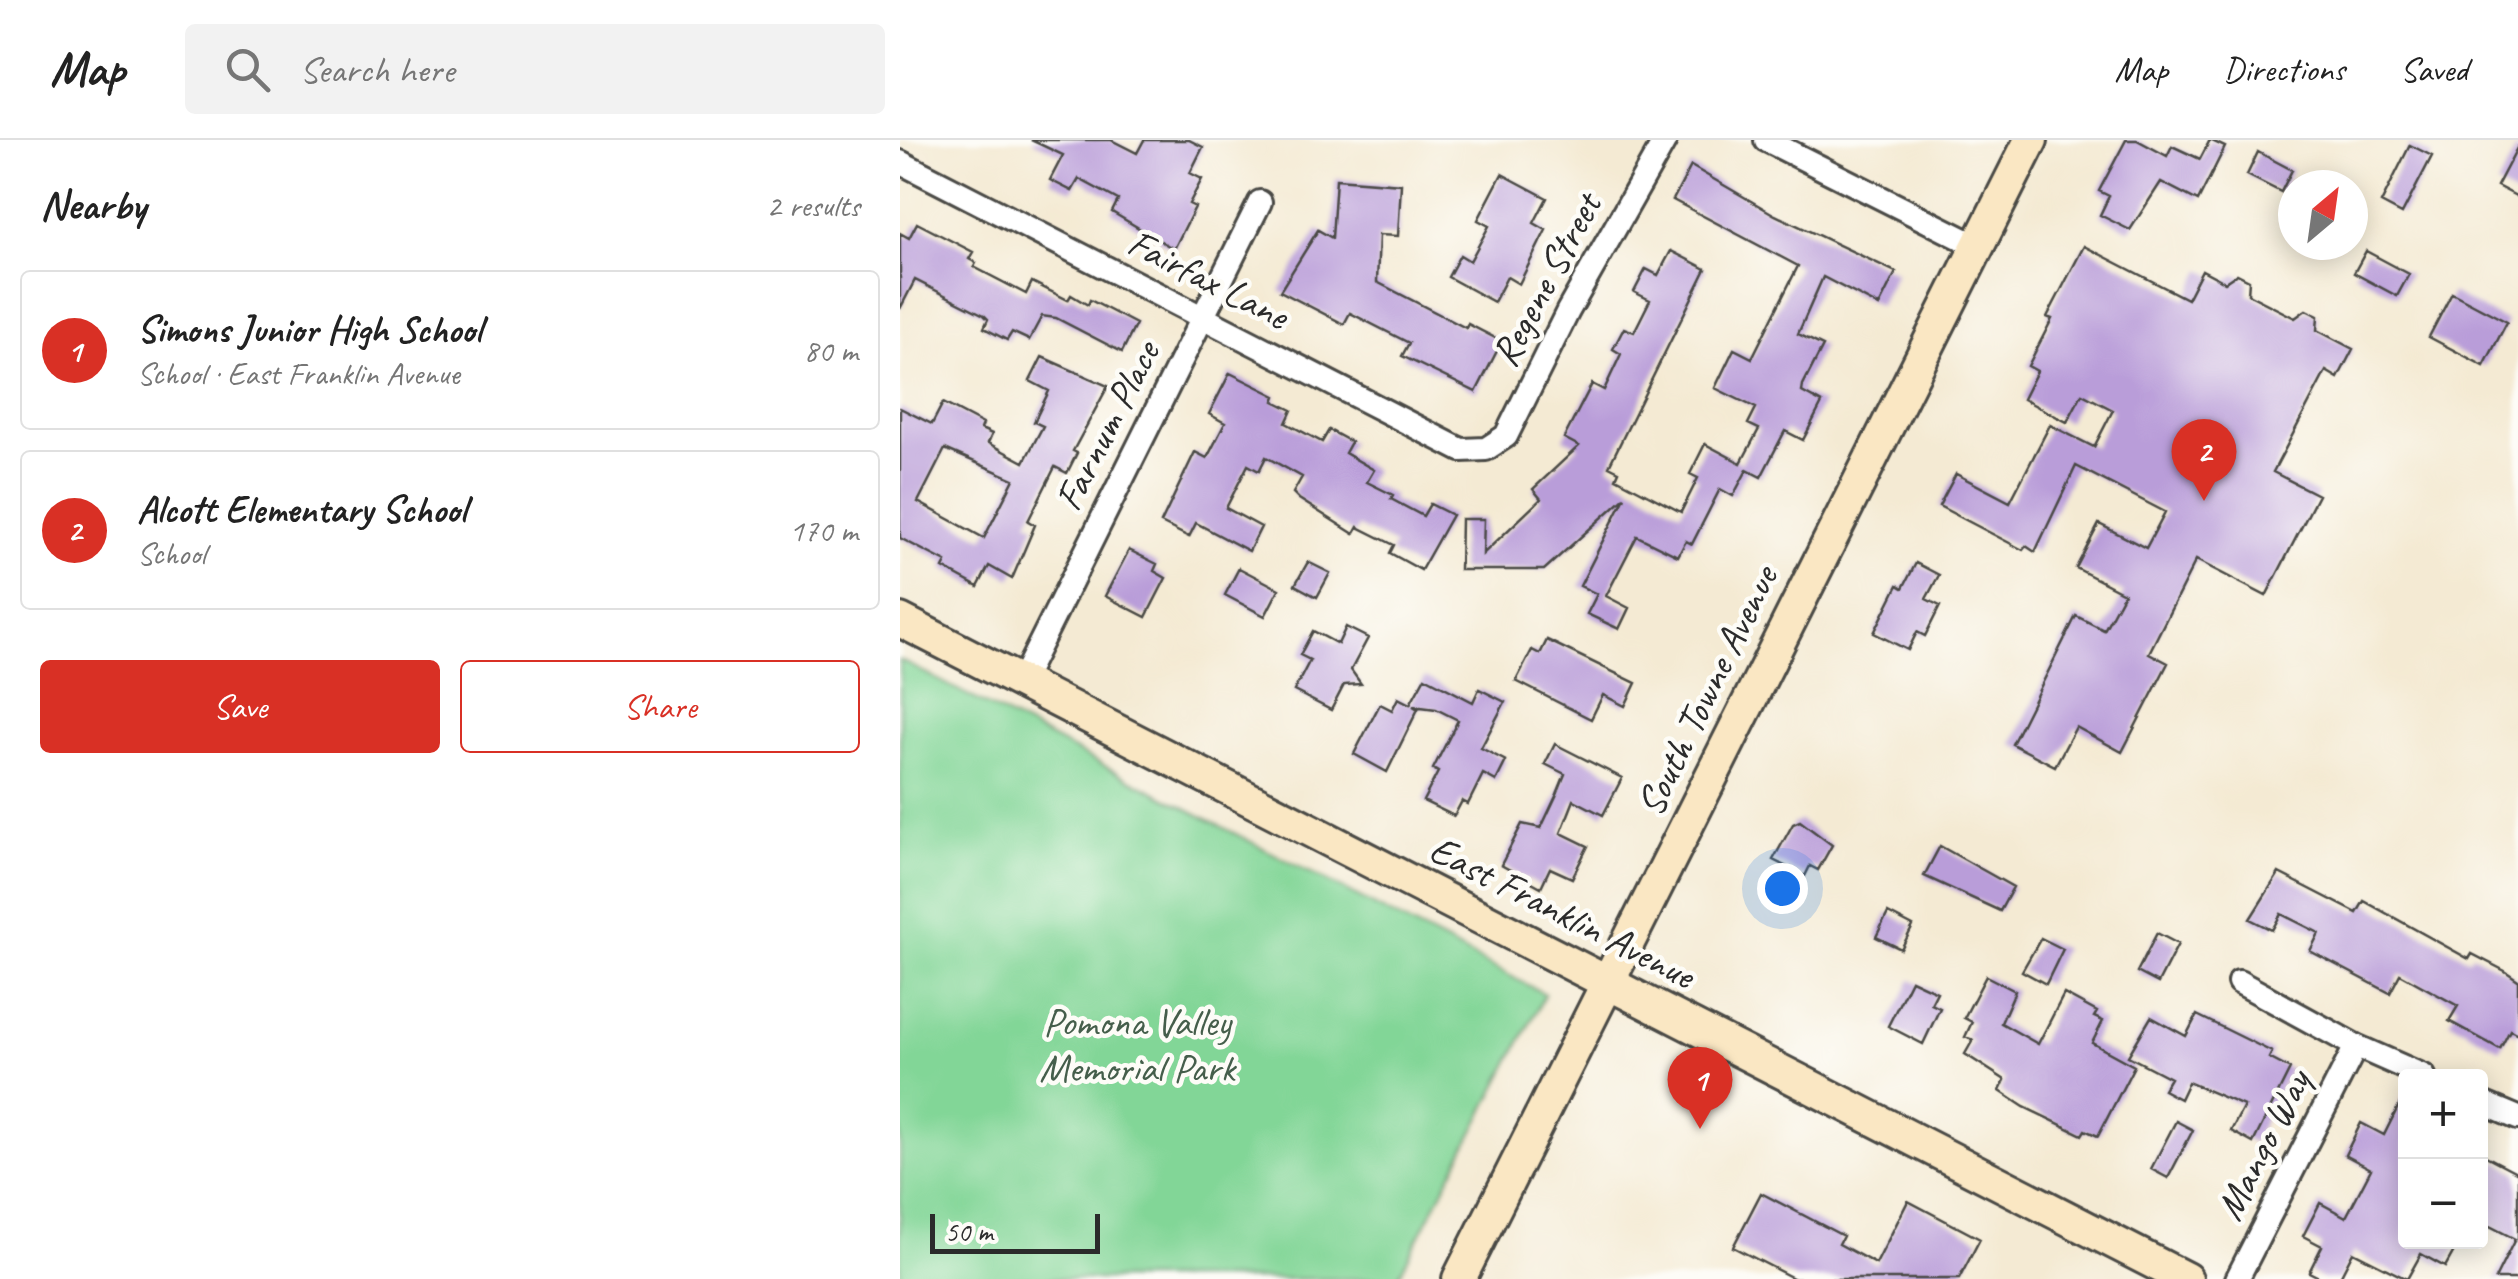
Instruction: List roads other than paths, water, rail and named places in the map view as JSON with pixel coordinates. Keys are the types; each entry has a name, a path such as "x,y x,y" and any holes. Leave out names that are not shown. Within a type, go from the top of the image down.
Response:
{"street":[{"name":"Regene Street","path":"1486,449 1506,436 1568,311 1665,140"},
{"path":"1766,140 1975,245"},
{"name":"South Towne Avenue","path":"1458,1279 1610,984 1975,245 2031,140"},
{"name":"Fairfax Lane","path":"900,162 1461,450 1486,449"},
{"name":"Farnum Place","path":"1020,684 1260,202"},
{"name":"East Franklin Avenue","path":"900,620 2186,1279"},
{"path":"2239,982 2356,1046 2408,1069"},
{"name":"Mango Way","path":"2237,1279 2356,1046"},
{"path":"2488,1105 2518,1118"}],"place":[{"name":"Alcott Elementary School","path":"2204,501"},
{"name":"Simons Junior High School","path":"1700,1129"}],"park label":[{"name":"Pomona Valley Memorial Park","path":"1137,1045"}]}
